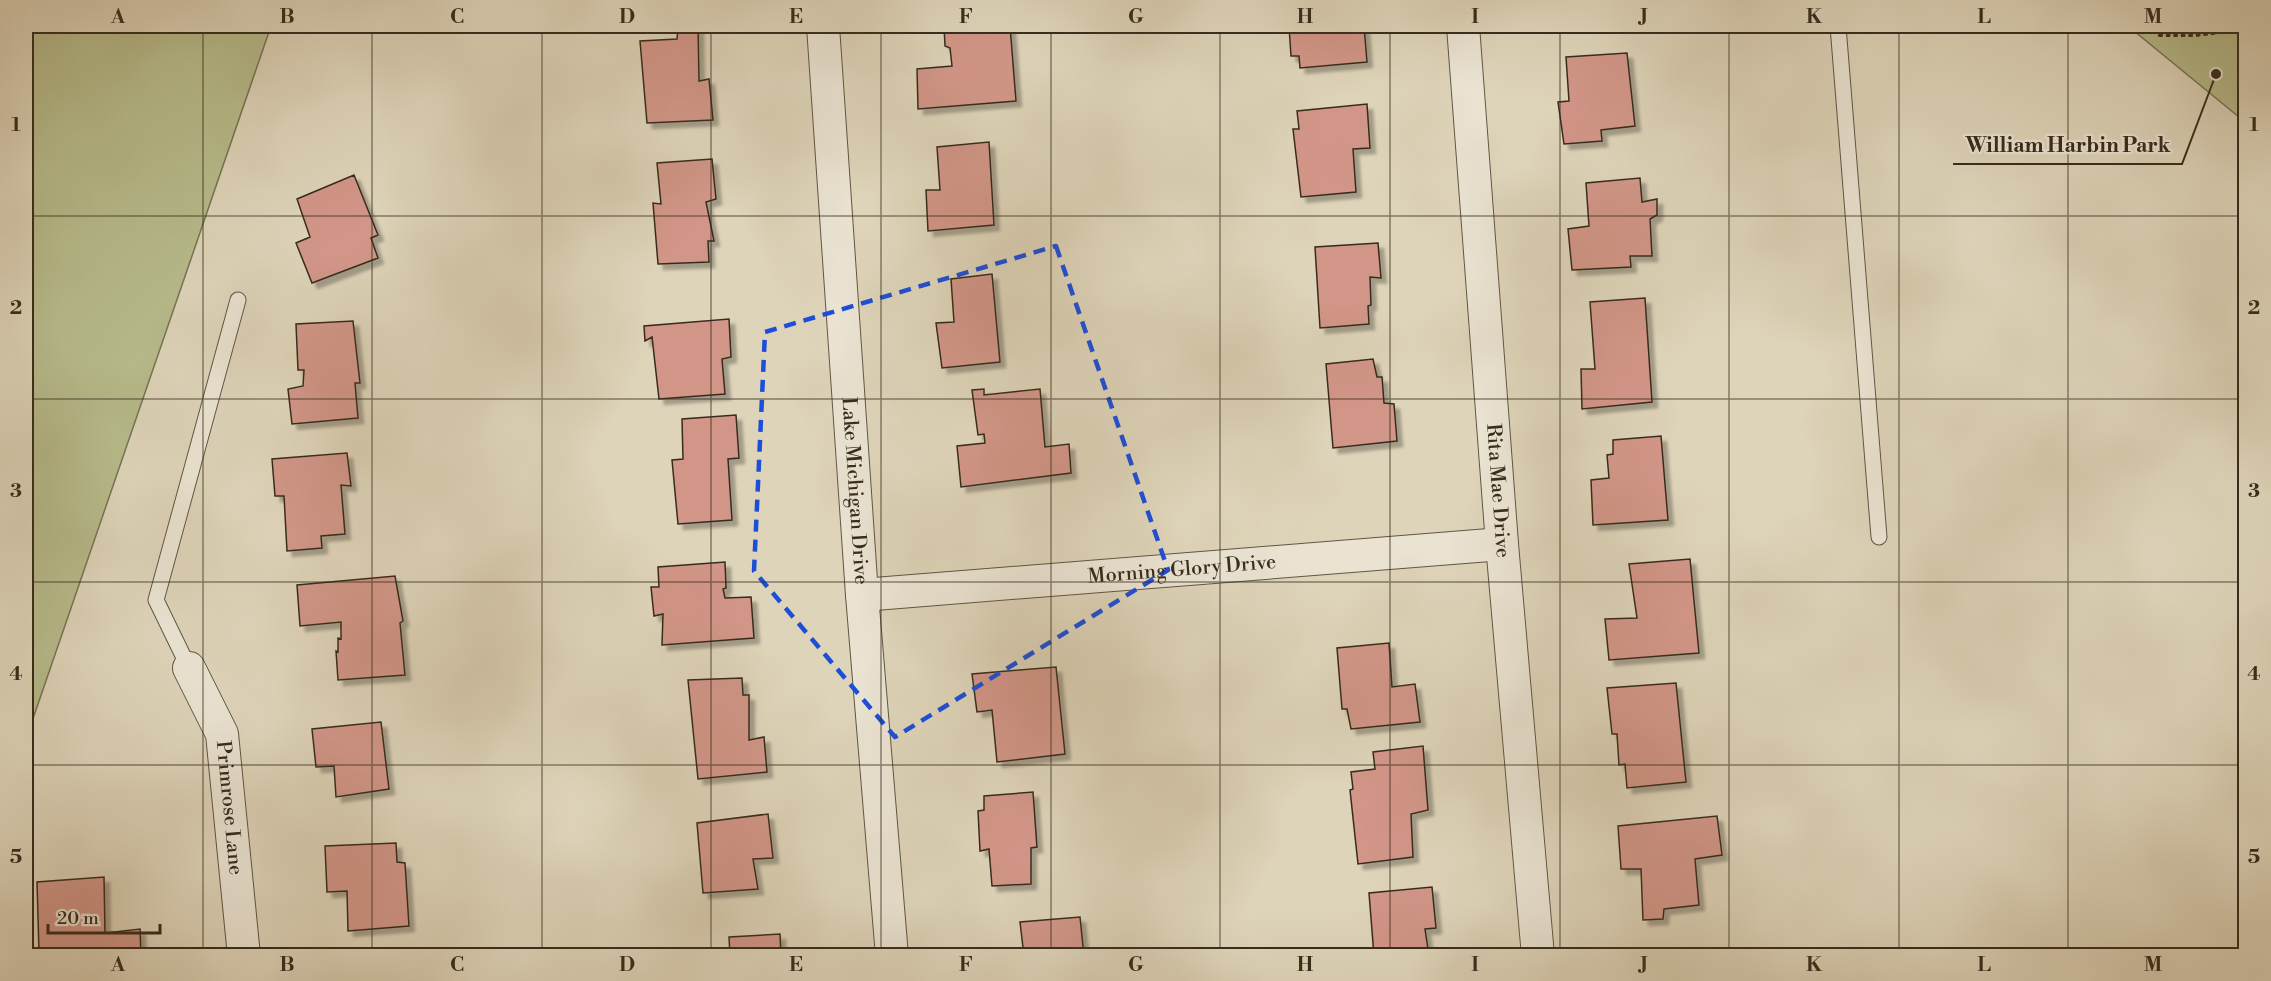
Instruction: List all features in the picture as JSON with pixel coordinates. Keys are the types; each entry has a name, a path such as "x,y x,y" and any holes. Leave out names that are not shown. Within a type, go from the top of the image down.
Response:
{"street":[{"name":"Lake Michigan Drive","path":"823,26 862,595 892,956"},
{"name":"Rita Mae Drive","path":"1463,26 1502,544 1538,956"},
{"name":"Morning Glory Drive","path":"862,595 1502,544"},
{"name":"Primrose Lane","path":"189,668 222,734 244,956"}],"lane":[{"path":"1838,26 1879,537"},
{"path":"189,668 156,600 238,300"}],"path":[{"path":"2146,26 2160,35 2195,35 2246,29"}],"highlighted area":[{"path":"1056,246 1168,570 895,737 754,571 765,332"}],"green space":[{"path":"26,26 271,26 26,739"},
{"path":"2128,26 2245,26 2245,122"}],"building":[{"path":"944,26 1010,26 1016,101 918,109 917,69 952,66 950,48 945,46"},
{"path":"1289,26 1364,26 1367,62 1300,68 1299,56 1291,56"},
{"path":"698,27 699,81 709,79 713,120 647,123 640,41 677,39 678,28"},
{"path":"1627,53 1635,126 1601,130 1602,141 1564,144 1558,102 1569,101 1566,57"},
{"path":"1367,104 1370,148 1353,149 1356,192 1301,197 1293,129 1299,129 1297,111"},
{"path":"989,142 994,225 928,231 926,190 940,190 937,147"},
{"path":"712,159 716,199 706,202 714,241 708,241 709,262 658,264 653,203 661,204 657,163"},
{"path":"354,175 378,235 371,238 378,258 312,283 296,243 310,237 297,199"},
{"path":"1640,178 1642,202 1657,199 1657,215 1650,219 1652,256 1630,256 1631,267 1572,270 1568,229 1589,226 1586,183"},
{"path":"1378,243 1381,278 1370,277 1369,324 1320,328 1315,247"},
{"path":"992,274 1000,362 942,368 936,323 954,322 951,279"},
{"path":"1645,298 1652,402 1582,409 1581,369 1595,369 1590,302"},
{"path":"729,319 731,357 722,359 725,394 659,399 652,337 645,341 644,326"},
{"path":"353,321 360,383 355,383 358,418 292,424 288,389 303,386 304,370 298,370 296,324"},
{"path":"1373,359 1377,377 1382,377 1384,403 1394,404 1397,441 1333,448 1326,364"},
{"path":"984,389 984,395 1040,389 1045,447 1069,444 1071,473 961,487 957,446 985,443 984,434 978,435 972,390"},
{"path":"736,415 739,458 728,459 732,520 678,524 672,460 683,459 682,419"},
{"path":"1661,436 1668,520 1593,525 1591,480 1609,478 1607,455 1613,454 1613,440"},
{"path":"347,453 351,486 341,485 345,534 321,536 322,548 287,551 284,496 275,496 272,459"},
{"path":"1690,559 1699,653 1609,660 1605,619 1637,618 1629,564"},
{"path":"725,562 726,588 723,589 725,598 751,597 754,638 662,645 663,614 654,616 651,587 659,587 658,567"},
{"path":"395,576 403,621 400,623 405,675 338,680 336,651 338,652 338,638 341,639 341,622 300,626 297,585"},
{"path":"1389,643 1392,687 1415,684 1420,722 1351,729 1347,709 1342,709 1337,648"},
{"path":"1056,667 1065,754 997,762 992,710 977,712 972,674"},
{"path":"742,678 743,695 749,695 749,740 764,737 767,772 698,779 688,680"},
{"path":"1676,683 1686,782 1627,788 1625,764 1619,765 1617,734 1612,734 1607,688"},
{"path":"381,722 389,789 336,797 334,766 316,767 312,729"},
{"path":"1423,746 1428,810 1411,814 1413,857 1358,864 1350,790 1353,789 1351,772 1375,769 1373,752"},
{"path":"1033,792 1037,847 1031,848 1031,884 992,886 989,849 980,851 978,811 984,810 984,796"},
{"path":"768,814 773,858 753,859 758,889 703,893 697,823"},
{"path":"1717,816 1722,855 1695,859 1699,905 1664,909 1663,919 1643,920 1641,869 1621,869 1618,826"},
{"path":"396,843 397,862 405,863 409,926 348,931 347,891 327,892 325,846"},
{"path":"104,877 105,933 140,929 141,956 45,956 44,951 39,952 37,882"},
{"path":"1432,887 1436,928 1425,929 1429,956 1374,956 1369,893"},
{"path":"1080,917 1084,956 1024,956 1020,922"},
{"path":"780,934 781,956 730,956 729,937"},
{"path":"1694,948 1695,956 1628,956 1628,954"}],"place":[{"name":"William Harbin Park","path":"2216,74"}]}
